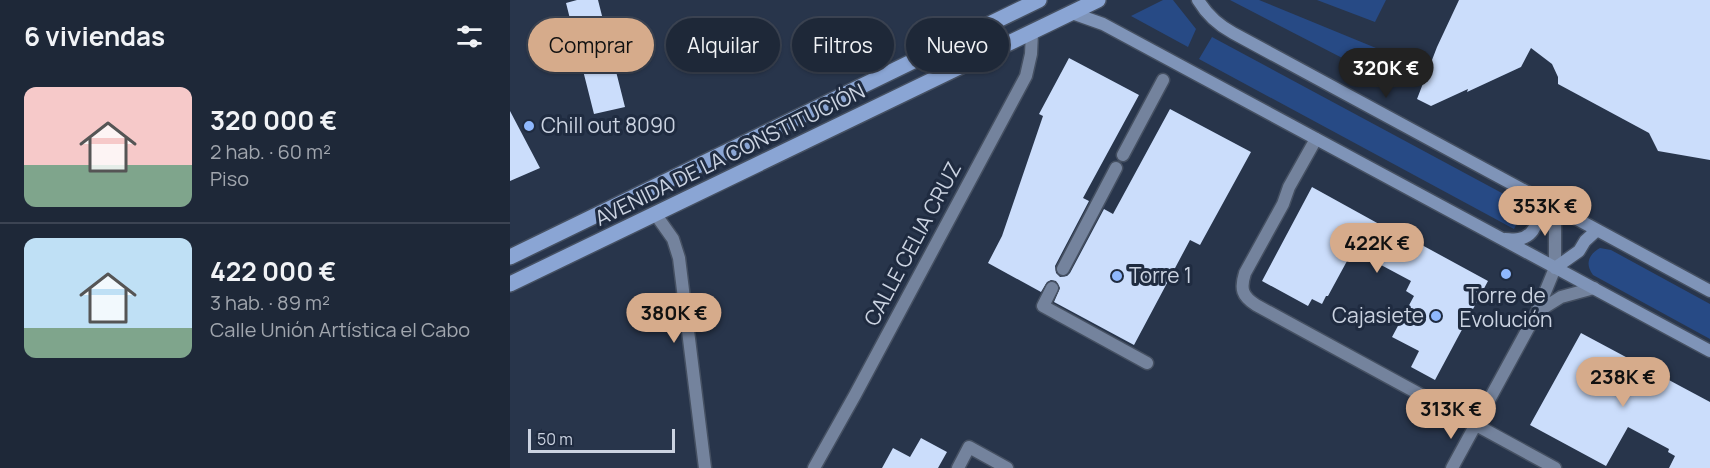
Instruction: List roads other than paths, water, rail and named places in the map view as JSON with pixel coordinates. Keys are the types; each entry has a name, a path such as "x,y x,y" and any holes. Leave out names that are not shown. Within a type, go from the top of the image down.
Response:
{"main road":[{"name":"AVENIDA DE LA CONSTITUCIÓN","path":"510,257 1039,0"},
{"name":"AVENIDA DE LA CONSTITUCIÓN","path":"510,284 1098,0"}],"street":[{"path":"1198,0 1205,11 1222,27 1710,291"},
{"path":"1072,13 1103,24 1710,351"},
{"name":"CALLE CELIA CRUZ","path":"814,468 1026,76 1031,54 1032,33"},
{"path":"1123,155 1163,80"},
{"path":"1316,139 1245,273 1242,284 1244,295 1249,301 1266,311 1555,468"},
{"path":"1063,268 1116,168"},
{"path":"1503,239 1517,240 1530,234 1538,215 1538,204 1534,196"},
{"path":"1452,468 1537,312 1555,268 1555,208"},
{"path":"656,215 673,239 679,258 705,468"},
{"path":"1555,268 1579,251 1585,241 1597,230"},
{"path":"1052,288 1043,306 1147,363"},
{"path":"1537,312 1561,297 1594,288"},
{"path":"958,468 969,447 1007,468"}],"place":[{"name":"Chill out 8090","path":"529,126"},
{"name":"Torre de Evolución","path":"1506,274"},
{"name":"Torre 1","path":"1117,276"},
{"name":"Cajasiete","path":"1436,316"}]}
